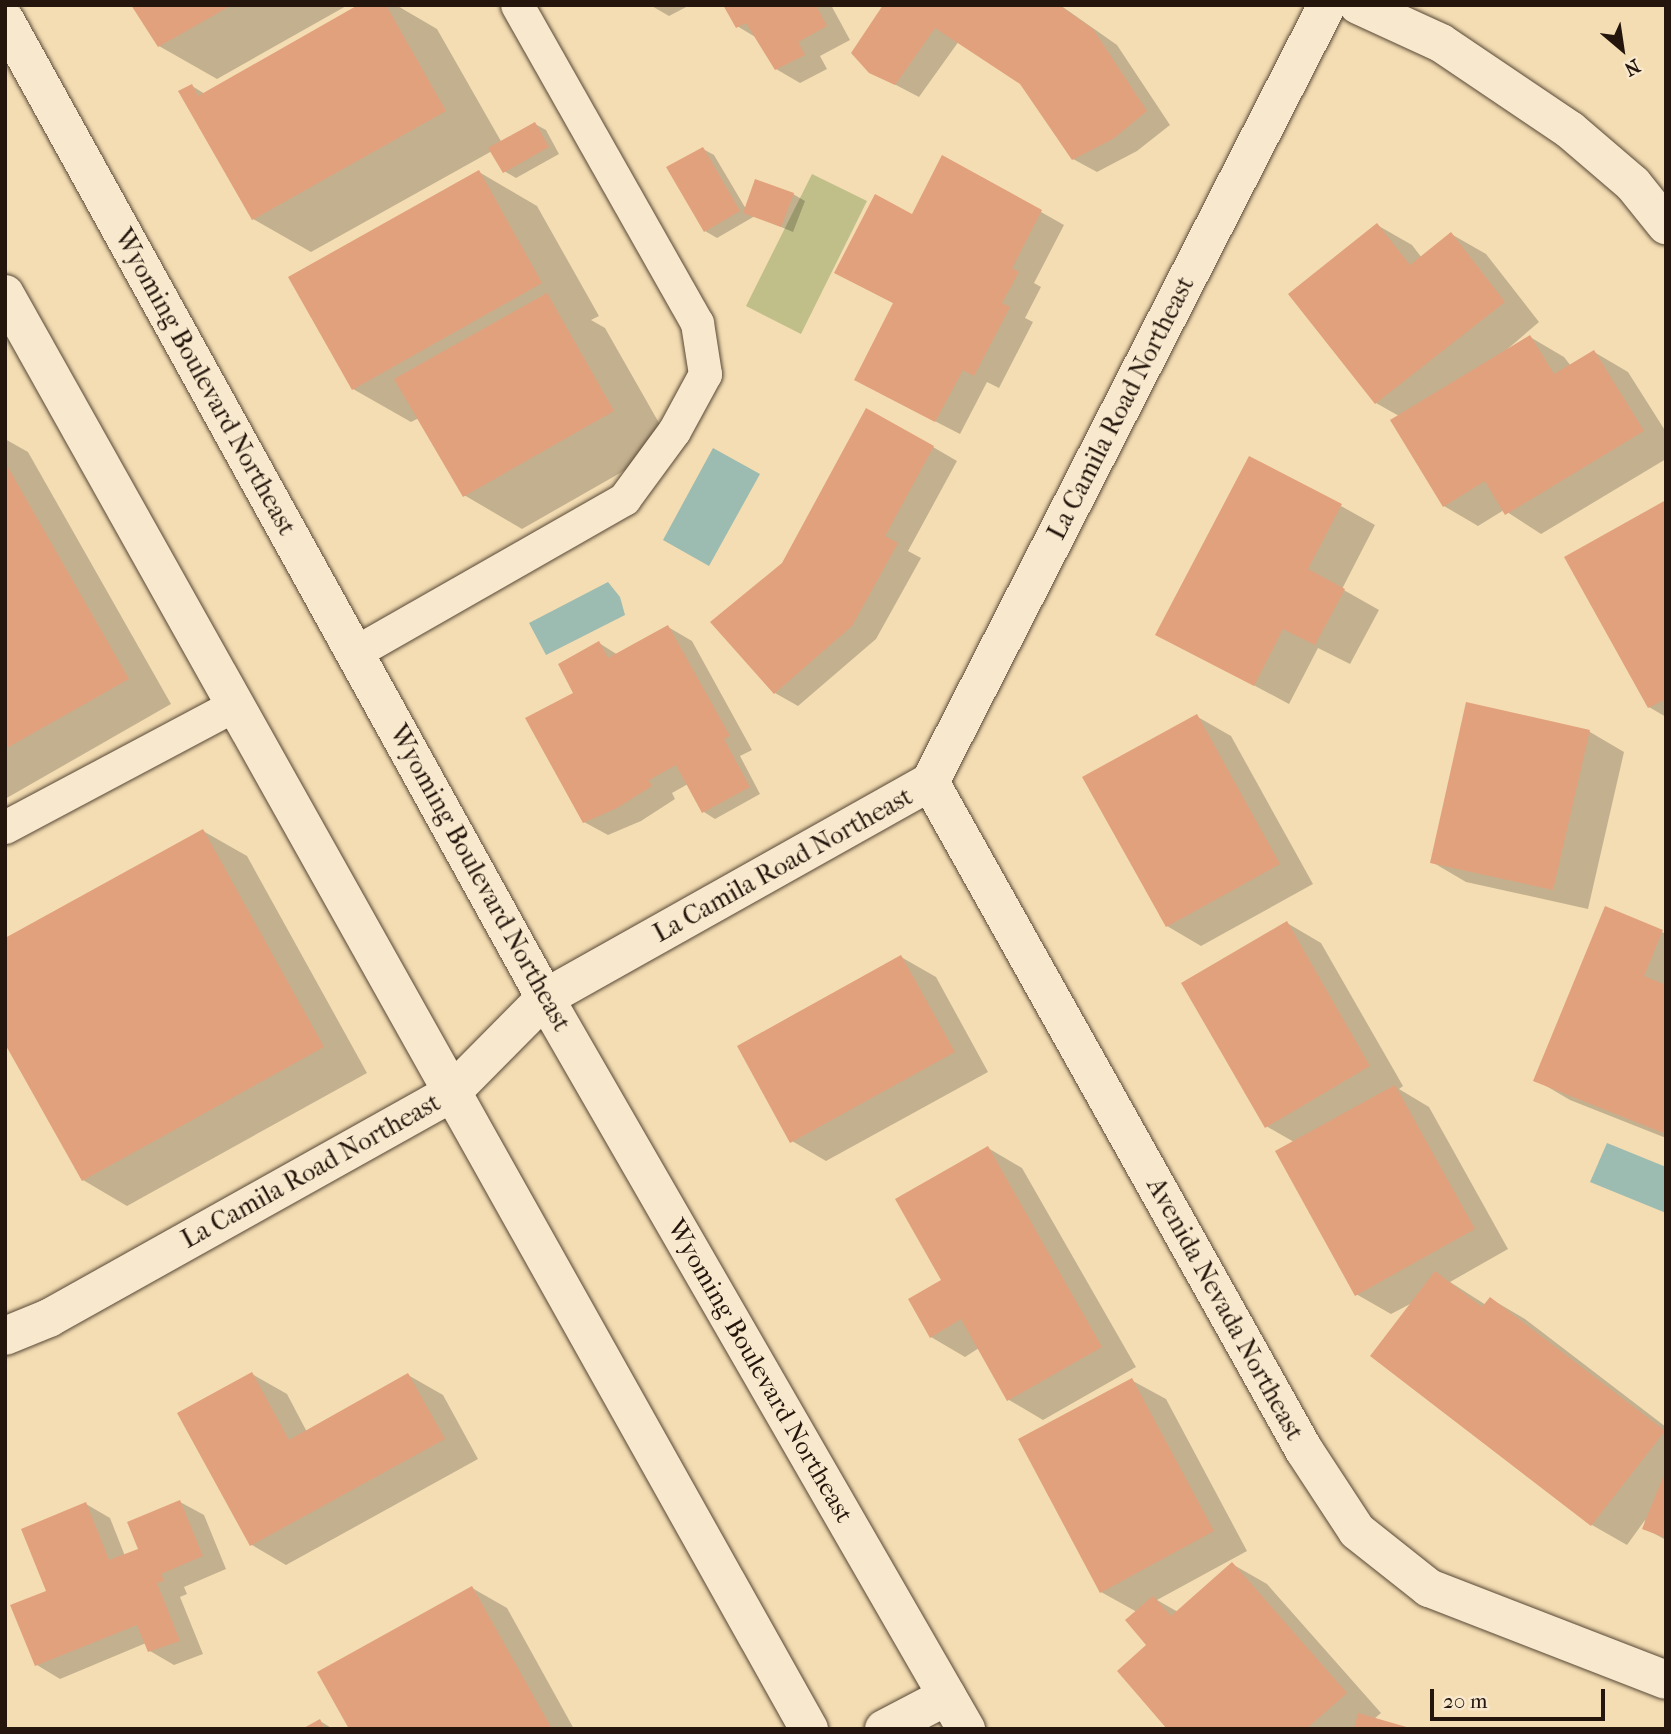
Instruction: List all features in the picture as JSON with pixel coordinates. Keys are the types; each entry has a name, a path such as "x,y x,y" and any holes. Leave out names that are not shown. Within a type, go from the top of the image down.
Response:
{"street":[{"name":"La Camila Road Northeast","path":"5,1336 49,1318 451,1093 545,998 930,782 1327,5"},
{"path":"1358,5 1441,43 1570,130 1633,184 1666,225"},
{"name":"Wyoming Boulevard Northeast","path":"8,31 545,998 966,1729"},
{"path":"5,295 233,706 809,1729"},
{"name":"Avenida Nevada Northeast","path":"930,782 1304,1450 1357,1531 1429,1588 1666,1680"},
{"path":"884,1729 947,1696"}],"lane":[{"path":"355,653 624,499 674,431 705,374 697,323 517,5"},
{"path":"5,827 233,706"}],"shaded area":[{"path":"812,174 867,201 801,334 746,306"}],"water":[{"path":"713,448 760,474 709,566 663,540"},
{"path":"608,582 620,597 625,615 546,655 529,623"},
{"path":"1607,1143 1666,1167 1666,1213 1590,1182"}],"building":[{"path":"131,5 232,5 158,47"},
{"path":"358,5 386,5 446,111 252,220 178,91 192,84 198,96"},
{"path":"723,5 816,5 827,26 798,42 805,55 775,70 746,23 736,28"},
{"path":"883,5 1059,5 1093,29 1147,111 1113,139 1072,160 1020,84 935,28 895,85 869,73 851,53"},
{"path":"535,122 549,147 503,173 488,148"},
{"path":"703,147 740,211 704,232 666,167"},
{"path":"942,155 1042,210 1012,268 1019,272 1002,303 1010,307 974,376 963,370 935,422 854,380 893,303 834,273 875,194 912,214"},
{"path":"479,170 542,283 352,390 288,277"},
{"path":"755,179 794,193 781,227 743,213"},
{"path":"1377,223 1410,265 1451,232 1505,302 1375,404 1288,294"},
{"path":"547,293 614,411 463,497 394,379"},
{"path":"1530,335 1554,374 1594,350 1644,431 1505,515 1485,481 1443,507 1390,420"},
{"path":"866,408 934,446 885,536 898,543 852,626 774,694 710,622 782,563"},
{"path":"1249,456 1342,504 1308,569 1345,589 1315,645 1283,629 1254,686 1155,635"},
{"path":"5,462 129,679 5,749"},
{"path":"1666,500 1666,699 1648,708 1564,557"},
{"path":"668,625 730,736 724,739 750,787 702,813 676,765 649,780 652,786 617,808 583,823 525,718 573,693 558,664 599,641 608,658"},
{"path":"1466,702 1590,730 1553,890 1430,863"},
{"path":"1197,714 1280,864 1166,927 1082,777"},
{"path":"203,829 324,1047 82,1181 5,1044 5,938"},
{"path":"1605,906 1663,930 1644,976 1666,985 1666,1134 1533,1081"},
{"path":"1287,921 1370,1066 1265,1128 1181,983"},
{"path":"901,955 955,1052 790,1143 737,1046"},
{"path":"1395,1085 1475,1229 1355,1296 1275,1151"},
{"path":"988,1146 1102,1347 1007,1401 961,1319 930,1338 908,1299 941,1280 895,1199"},
{"path":"1435,1271 1482,1307 1490,1297 1665,1431 1591,1526 1370,1356"},
{"path":"252,1372 289,1440 408,1373 445,1439 250,1546 177,1413"},
{"path":"1132,1378 1214,1531 1100,1593 1018,1439"},
{"path":"1666,1470 1666,1538 1642,1529"},
{"path":"180,1500 203,1556 161,1574 164,1581 157,1583 180,1641 148,1652 137,1625 35,1666 10,1605 46,1591 21,1529 86,1502 109,1560 138,1549 127,1522"},
{"path":"1232,1562 1347,1693 1306,1729 1167,1729 1117,1671 1146,1645 1125,1620 1153,1596 1171,1616"},
{"path":"472,1586 552,1729 349,1729 317,1672"},
{"path":"1358,1713 1410,1728 1410,1729 1354,1729"},
{"path":"320,1719 325,1729 302,1729"}]}
